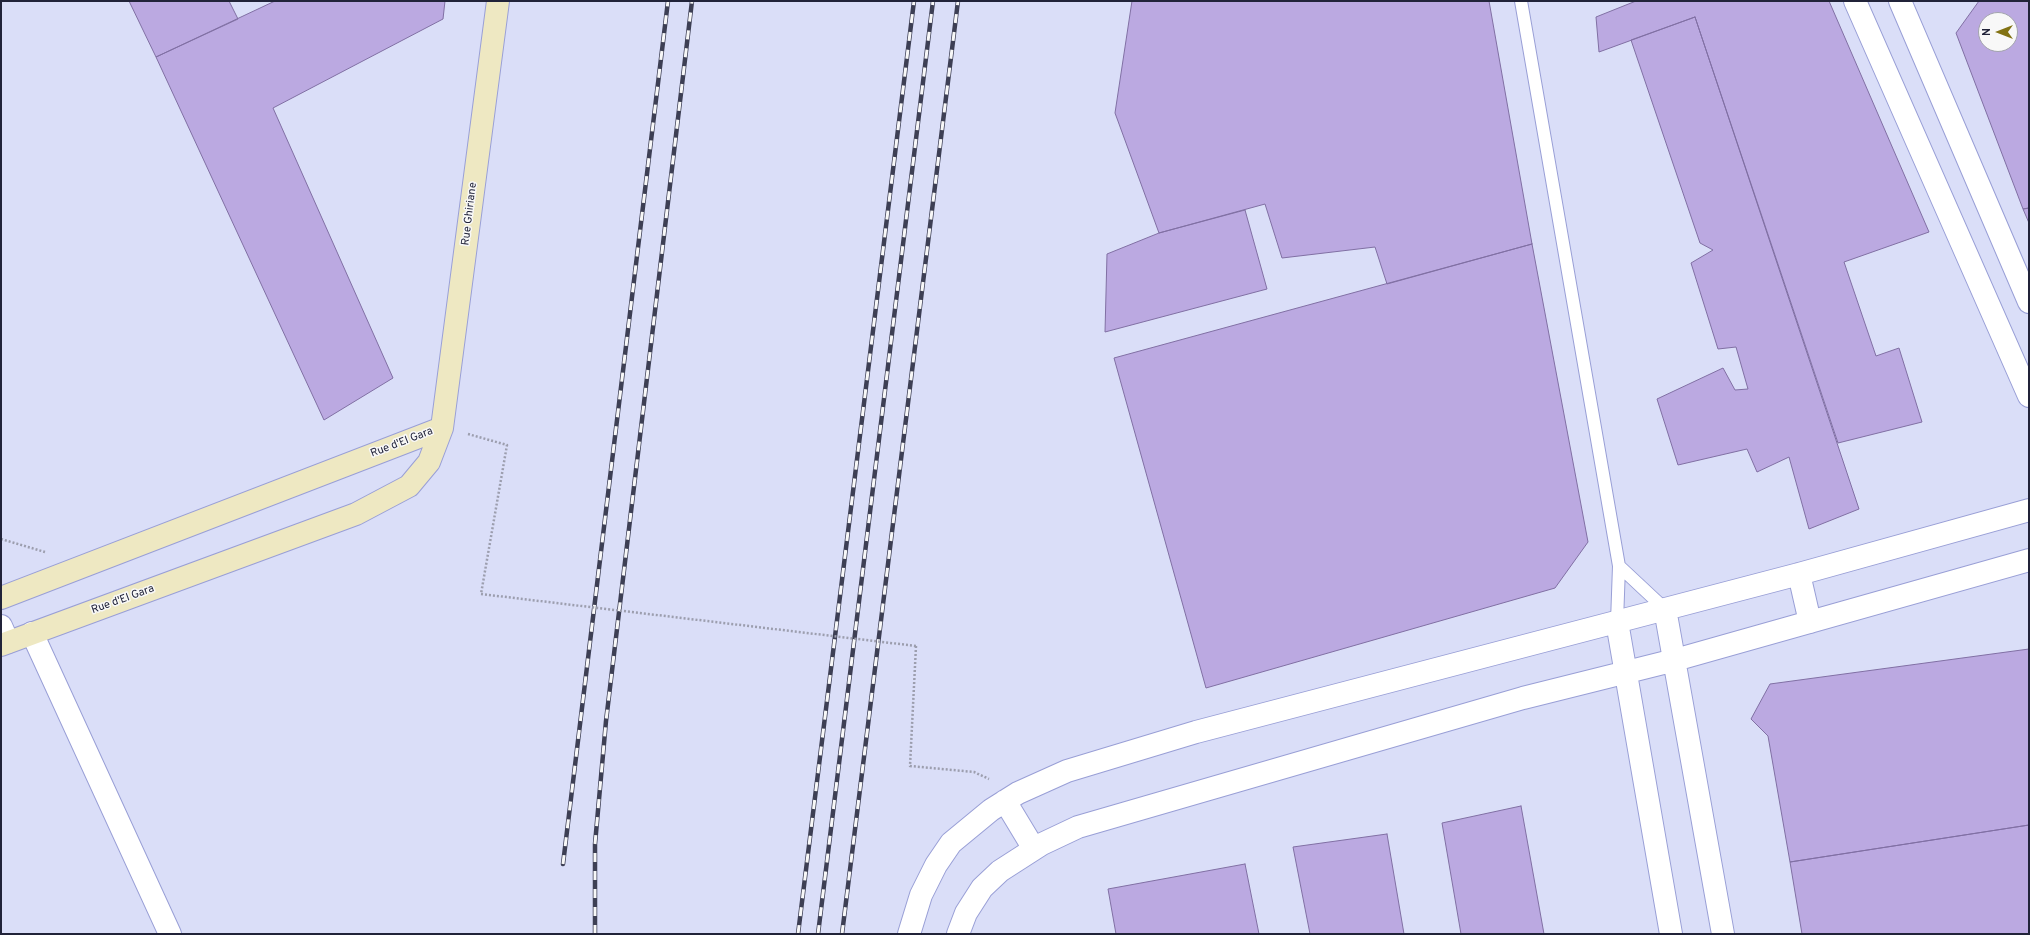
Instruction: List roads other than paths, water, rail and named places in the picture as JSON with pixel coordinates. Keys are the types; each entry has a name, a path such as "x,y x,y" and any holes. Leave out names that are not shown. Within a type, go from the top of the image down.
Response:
{"street":[{"name":"Rue Ghiriane","path":"442,428 498,1"},
{"path":"1855,1 2029,396"},
{"path":"1900,1 2029,302"},
{"name":"Rue d'El Gara","path":"1,598 442,428"},
{"name":"Rue d'El Gara","path":"3,638 32,633 356,514 409,486 418,477 429,462 442,428"},
{"path":"909,934 921,894 936,865 951,843 991,810 1005,801 1018,793 1067,770 1110,756 1799,574 2029,510"},
{"path":"958,934 966,913 982,888 1000,871 1034,849 1078,827 1523,698 1625,674 2029,560"},
{"path":"1799,574 1810,622"},
{"path":"1665,609 1723,934"},
{"path":"1617,622 1671,934"},
{"path":"32,633 170,934"},
{"path":"1005,801 1034,849"}],"lane":[{"path":"1521,1 1619,566 1617,622"},
{"path":"1619,566 1665,609"}],"railway":[{"path":"563,864 668,1"},
{"path":"595,934 595,844 606,721 692,1"},
{"path":"798,934 914,1"},
{"path":"818,934 933,1"},
{"path":"842,934 958,1"}]}
